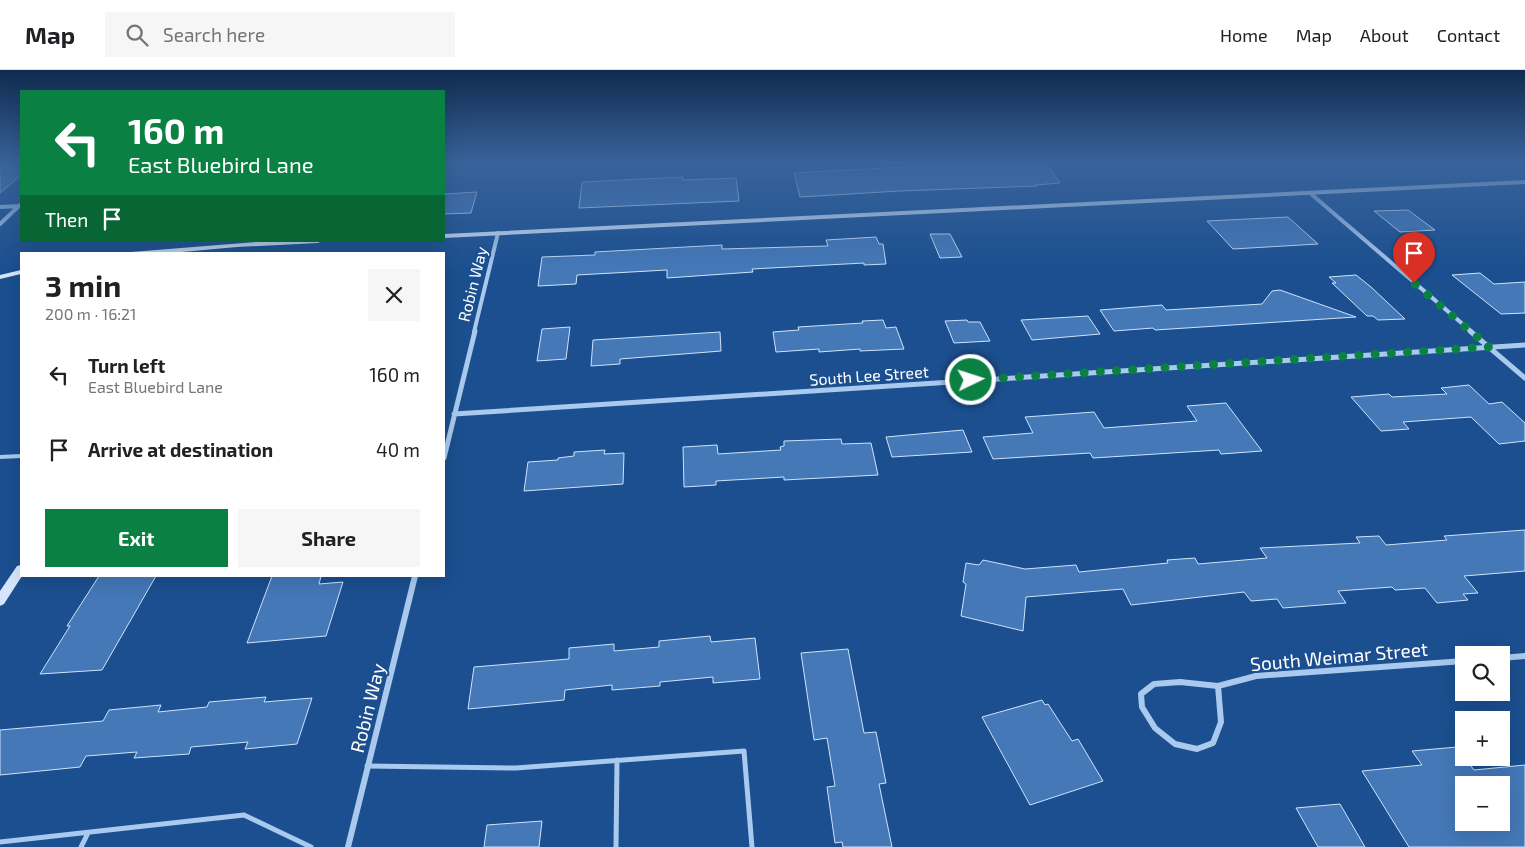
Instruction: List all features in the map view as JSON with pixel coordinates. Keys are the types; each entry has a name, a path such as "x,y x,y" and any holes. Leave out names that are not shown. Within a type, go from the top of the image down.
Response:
{"street":[{"path":"445,236 1203,198"},
{"path":"1316,198 1525,378"},
{"path":"0,207 20,205"},
{"path":"0,224 20,206"},
{"name":"Robin Way","path":"445,454 498,233"},
{"path":"150,252 238,243 278,242"},
{"path":"0,277 20,272"},
{"name":"South Lee Street","path":"454,414 1525,345"},
{"path":"0,601 20,571"},
{"name":"Robin Way","path":"348,847 415,577"},
{"path":"1510,657 1525,656"},
{"name":"South Weimar Street","path":"1218,686 1221,722 1213,743 1197,749 1175,744 1155,728 1142,707 1141,694 1154,684 1180,682 1218,686 1256,676 1455,662"}],"lane":[{"path":"0,457 20,456"},
{"path":"367,766 516,768 744,751 752,847"},
{"path":"616,847 617,760"},
{"path":"0,842 244,816 311,847"},
{"path":"82,847 88,833"}],"building":[{"path":"445,198 475,198 471,213 445,214"},
{"path":"580,198 739,198 739,201 579,208"},
{"path":"1408,210 1435,230 1400,232 1374,211"},
{"path":"1288,217 1318,244 1233,249 1207,221"},
{"path":"930,234 950,234 962,257 940,258"},
{"path":"876,237 879,244 883,244 886,264 864,265 864,263 752,269 753,272 667,278 667,270 577,275 576,284 538,286 542,257 595,255 595,252 722,245 722,249 828,246 826,240"},
{"path":"1480,273 1494,284 1525,282 1525,313 1501,314 1452,275"},
{"path":"1356,275 1405,319 1378,320 1373,316 1367,316 1332,283 1336,283 1329,277"},
{"path":"1280,290 1356,317 1114,331 1100,310 1162,305 1166,310 1262,304 1272,291"},
{"path":"1088,316 1100,334 1032,340 1021,320"},
{"path":"883,320 886,328 896,327 904,349 860,351 860,349 819,352 819,349 776,352 773,332 799,330 798,327"},
{"path":"967,320 968,322 980,322 990,341 954,343 945,321"},
{"path":"570,327 566,359 537,361 542,329"},
{"path":"720,332 721,351 620,359 620,364 591,366 593,340"},
{"path":"1469,385 1489,404 1502,402 1525,423 1525,441 1499,444 1471,417 1403,422 1409,429 1381,431 1351,397 1389,394 1392,397 1447,394 1441,388"},
{"path":"1226,403 1262,451 1221,454 1219,450 1093,458 1090,453 993,459 983,437 1033,433 1025,417 1094,412 1104,428 1197,421 1187,406"},
{"path":"963,430 972,452 892,457 886,437"},
{"path":"841,439 842,444 871,443 878,475 784,480 784,477 716,481 716,485 684,487 683,447 717,445 718,454 781,450 780,447 784,446 784,441"},
{"path":"605,450 604,454 624,453 623,484 524,491 528,462 558,460 558,458 574,456 574,452"},
{"path":"1525,530 1525,571 1464,576 1478,593 1463,594 1468,600 1437,603 1425,588 1395,590 1392,587 1338,591 1346,603 1283,608 1277,599 1251,601 1244,592 1131,605 1123,589 1026,597 1023,631 961,616 966,584 963,582 966,563 979,565 983,560 1025,569 1076,565 1079,572 1168,563 1167,560 1195,558 1198,564 1267,558 1260,548 1360,543 1356,537 1379,536 1386,545 1447,540 1444,536"},
{"path":"98,577 155,577 102,670 40,674 70,626 67,626"},
{"path":"272,577 321,577 319,584 343,582 326,636 247,643"},
{"path":"710,636 711,642 755,638 760,679 713,683 713,677 660,682 660,686 612,690 612,685 565,690 564,700 468,709 474,667 569,659 569,648 614,644 614,651 659,647 659,641"},
{"path":"848,649 864,733 876,732 886,783 879,784 892,847 843,847 842,842 835,843 827,787 835,786 827,738 814,740 801,653"},
{"path":"266,697 264,702 312,698 297,744 245,749 248,742 191,747 189,754 134,758 137,752 86,756 80,767 0,775 0,730 103,721 109,710 161,705 158,712 207,707 209,702"},
{"path":"1042,700 1045,705 1048,704 1072,741 1078,739 1103,781 1030,805 982,717"},
{"path":"1455,747 1455,766 1471,766 1474,770 1525,765 1525,847 1409,847 1362,771 1422,765 1412,751"},
{"path":"1340,804 1365,847 1318,847 1296,808"},
{"path":"542,821 539,847 484,847 487,825"}],"route":[{"path":"971,380 1489,347 1414,283"}]}
